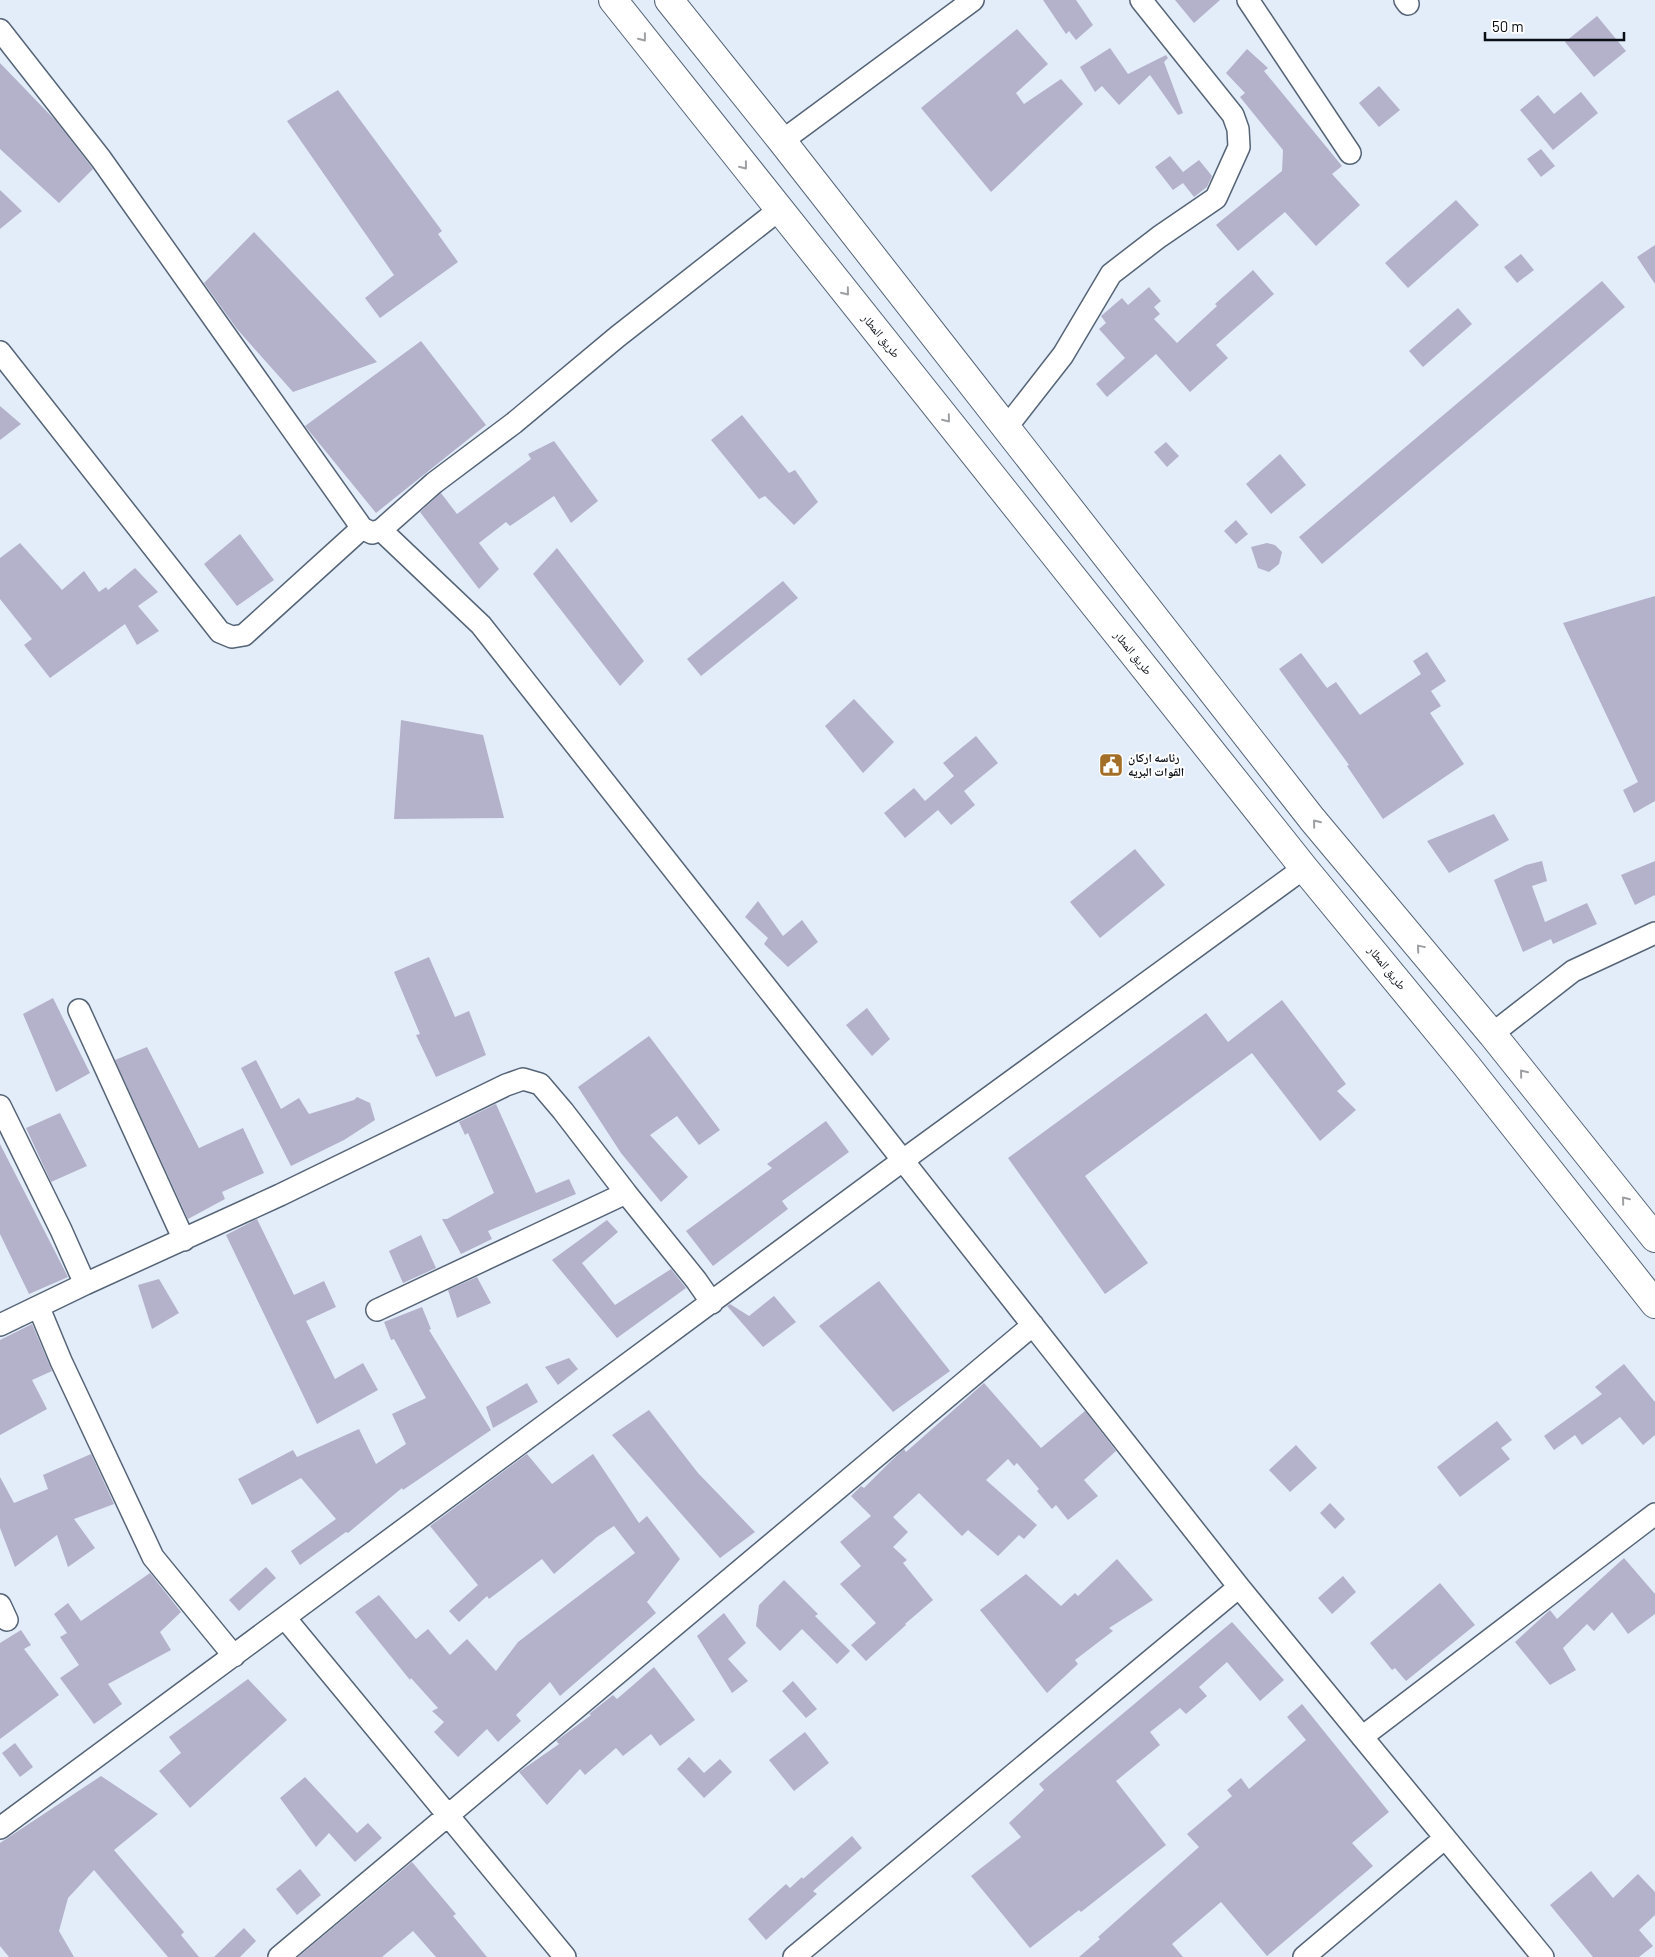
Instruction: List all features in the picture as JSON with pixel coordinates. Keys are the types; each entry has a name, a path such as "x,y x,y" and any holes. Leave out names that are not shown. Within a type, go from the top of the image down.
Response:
{"highway":[{"name":"طريق المطار","path":"612,0 1304,868 1460,1058 1655,1304"},
{"path":"669,0 782,141 1306,812 1492,1034 1655,1238"}],"street":[{"path":"782,141 973,0"},
{"path":"1006,428 1063,355 1112,274 1159,237 1216,198 1239,147 1238,129 1233,115 1141,0"},
{"path":"1248,0 1350,153"},
{"path":"0,30 101,159 372,529 481,626 1239,1587 1543,1957"},
{"path":"0,352 220,632 232,637 244,635 372,529 514,423 617,337 780,209"},
{"path":"0,1828 902,1161 1304,868"},
{"path":"1492,1034 1573,971 1620,948 1655,934"},
{"path":"79,1010 184,1240"},
{"path":"0,1325 39,1308 85,1284 184,1240 522,1079 540,1084 563,1111 712,1303"},
{"path":"0,1106 61,1230 85,1284"},
{"path":"377,1310 626,1193"},
{"path":"39,1308 61,1361 150,1552 234,1656"},
{"path":"279,1957 1032,1325"},
{"path":"1362,1737 1655,1514"},
{"path":"794,1957 1239,1587"},
{"path":"285,1618 565,1957"},
{"path":"1304,1957 1445,1838"}],"building":[{"path":"1043,0 1076,0 1093,25 1076,40 1069,31 1066,34"},
{"path":"1175,0 1220,0 1194,23"},
{"path":"1597,16 1626,51 1594,77 1565,42"},
{"path":"1017,29 1048,64 1016,93 1024,104 1061,79 1083,104 991,192 921,108"},
{"path":"1110,48 1128,74 1166,55 1168,58 1164,62 1183,113 1178,115 1150,75 1119,105 1102,86 1095,92 1080,67"},
{"path":"1247,49 1268,68 1264,71 1342,166 1332,174 1360,205 1316,246 1285,212 1238,251 1216,225 1282,171 1283,150 1240,97 1245,93 1226,73"},
{"path":"0,63 55,120 93,169 59,203 0,149"},
{"path":"1379,86 1400,110 1379,127 1359,103"},
{"path":"338,90 442,231 438,234 458,262 380,318 365,298 394,275 287,121"},
{"path":"1581,92 1598,113 1553,150 1520,110 1538,95 1554,114"},
{"path":"1541,149 1555,166 1541,177 1527,159"},
{"path":"1170,156 1183,172 1199,160 1212,176 1207,187 1194,197 1183,183 1173,190 1155,167"},
{"path":"0,190 22,211 0,229"},
{"path":"1456,200 1479,225 1408,288 1385,263"},
{"path":"254,232 377,362 293,392 237,329 204,283"},
{"path":"1655,245 1655,284 1637,257"},
{"path":"1521,254 1534,270 1517,283 1504,267"},
{"path":"1253,270 1274,294 1216,345 1228,358 1190,392 1156,354 1107,397 1096,384 1125,358 1099,329 1106,323 1101,316 1122,298 1128,305 1149,287 1161,301 1154,307 1160,314 1154,319 1177,343 1217,306 1215,304"},
{"path":"1602,281 1625,307 1322,564 1299,537"},
{"path":"1458,308 1472,324 1423,367 1409,351"},
{"path":"421,341 486,425 376,513 305,426"},
{"path":"0,406 21,424 0,440"},
{"path":"742,415 789,473 795,470 818,502 794,525 765,496 759,499 711,440"},
{"path":"554,441 598,501 571,523 554,496 510,526 506,522 479,543 499,569 479,589 420,512 441,493 457,514 531,459 528,454"},
{"path":"1166,442 1179,456 1167,467 1154,452"},
{"path":"1280,454 1306,485 1271,514 1246,484"},
{"path":"1236,520 1248,534 1236,544 1224,531"},
{"path":"240,534 274,580 237,606 204,564"},
{"path":"20,543 62,590 84,571 99,592 106,587 108,590 135,568 158,592 138,606 159,631 137,645 125,624 50,678 24,645 32,639 0,599 0,558"},
{"path":"1267,543 1275,545 1282,552 1279,564 1269,572 1258,568 1251,547"},
{"path":"557,548 644,661 620,686 533,574"},
{"path":"783,581 798,598 701,676 687,659"},
{"path":"1655,596 1655,801 1634,813 1623,790 1638,782 1563,623"},
{"path":"1427,652 1446,681 1431,691 1441,706 1430,713 1464,764 1383,819 1347,766 1349,765 1279,669 1301,653 1327,688 1336,682 1360,715 1421,674 1413,661"},
{"path":"854,699 894,742 863,773 825,726"},
{"path":"401,720 483,735 504,818 394,819"},
{"path":"976,736 998,763 964,791 975,805 951,825 938,810 905,838 884,813 914,788 925,801 954,776 943,763"},
{"path":"1494,814 1509,840 1449,873 1427,841"},
{"path":"1135,849 1165,885 1100,938 1070,902"},
{"path":"1542,861 1547,881 1532,886 1545,922 1587,903 1597,924 1553,944 1551,939 1523,952 1494,880 1526,865"},
{"path":"1655,861 1655,895 1635,905 1621,875"},
{"path":"758,901 783,936 802,920 818,942 788,967 764,944 768,938 745,917"},
{"path":"429,957 455,1017 469,1011 486,1055 436,1077 416,1035 420,1034 394,972"},
{"path":"53,998 90,1073 56,1092 23,1014"},
{"path":"1282,1000 1346,1084 1337,1091 1356,1110 1320,1141 1252,1053 1085,1176 1148,1263 1105,1294 1008,1158 1206,1013 1228,1042"},
{"path":"867,1008 890,1039 872,1056 846,1025"},
{"path":"649,1036 720,1130 699,1145 677,1116 650,1135 688,1177 661,1202 621,1153 578,1087"},
{"path":"147,1047 199,1148 243,1128 264,1173 222,1192 225,1199 188,1219 115,1060"},
{"path":"256,1060 281,1109 299,1098 309,1114 354,1100 357,1097 370,1103 375,1120 344,1140 291,1166 241,1068"},
{"path":"496,1104 536,1193 569,1179 576,1194 488,1231 492,1239 461,1254 442,1219 447,1219 494,1193 468,1133 465,1135 459,1122"},
{"path":"60,1113 87,1166 51,1182 26,1128"},
{"path":"826,1121 849,1152 782,1201 788,1209 713,1266 686,1231 772,1168 767,1164"},
{"path":"0,1144 68,1277 29,1294 0,1234"},
{"path":"257,1219 294,1295 324,1281 336,1307 306,1321 335,1379 363,1363 378,1390 317,1424 226,1235"},
{"path":"607,1220 618,1232 582,1263 615,1305 671,1269 686,1288 617,1338 552,1260"},
{"path":"421,1235 436,1268 403,1283 389,1251"},
{"path":"477,1277 491,1303 457,1318 448,1290"},
{"path":"159,1279 179,1313 152,1329 138,1285"},
{"path":"879,1281 950,1371 893,1412 819,1326"},
{"path":"774,1296 796,1322 763,1347 727,1306 730,1304 749,1316"},
{"path":"422,1307 431,1329 429,1330 491,1430 403,1490 402,1488 348,1533 346,1532 300,1565 291,1551 336,1519 301,1478 252,1505 238,1479 293,1450 297,1457 359,1429 376,1464 406,1444 392,1414 426,1398 394,1339 391,1340 384,1322"},
{"path":"32,1324 52,1371 32,1380 47,1409 0,1435 0,1340"},
{"path":"569,1358 578,1369 558,1385 545,1367"},
{"path":"1624,1364 1655,1402 1655,1435 1643,1445 1620,1417 1582,1445 1575,1435 1554,1450 1544,1436 1602,1394 1595,1387"},
{"path":"527,1383 538,1402 493,1428 486,1407"},
{"path":"984,1383 1041,1448 1085,1411 1116,1451 1084,1480 1098,1496 1068,1520 1056,1505 1052,1509 1037,1491 1039,1489 1017,1463 1014,1466 1008,1459 986,1480 1037,1525 1024,1539 1019,1535 998,1556 968,1530 962,1536 919,1493 893,1517 908,1532 893,1547 907,1560 903,1563 933,1600 866,1661 851,1645 876,1623 840,1584 861,1566 840,1542 871,1516 851,1496 861,1486 864,1488 904,1449 906,1452"},
{"path":"649,1410 698,1473 755,1532 720,1558 612,1435"},
{"path":"1497,1421 1512,1440 1501,1448 1510,1459 1460,1497 1437,1467"},
{"path":"1296,1445 1317,1468 1290,1492 1269,1470"},
{"path":"91,1454 114,1504 74,1519 95,1548 68,1567 57,1535 15,1567 0,1528 0,1477 14,1503 48,1489 43,1475"},
{"path":"527,1454 552,1484 593,1454 639,1523 647,1516 680,1559 647,1602 656,1613 560,1696 550,1682 516,1715 521,1721 498,1742 487,1729 458,1757 434,1732 444,1722 432,1711 438,1708 411,1678 410,1680 355,1612 379,1595 416,1639 428,1629 450,1655 467,1639 496,1671 518,1642 635,1553 614,1526 597,1537 554,1574 542,1559 489,1599 487,1596 459,1622 449,1611 478,1585 430,1526"},
{"path":"1330,1503 1345,1519 1335,1529 1320,1513"},
{"path":"1624,1558 1655,1594 1655,1614 1628,1634 1612,1612 1594,1631 1587,1624 1563,1648 1576,1670 1550,1685 1515,1642 1550,1610 1557,1619"},
{"path":"1117,1559 1153,1600 1109,1628 1113,1631 1075,1660 1078,1664 1047,1693 980,1610 1026,1574 1061,1606 1075,1593 1078,1596"},
{"path":"266,1567 276,1578 239,1611 229,1600"},
{"path":"150,1573 181,1612 160,1632 171,1650 108,1684 122,1704 94,1724 60,1678 79,1665 60,1637 67,1633 54,1614 68,1603 81,1621"},
{"path":"1343,1576 1356,1592 1332,1614 1318,1598"},
{"path":"784,1580 818,1614 815,1616 850,1651 837,1664 802,1629 780,1651 756,1626 759,1605"},
{"path":"1440,1583 1475,1625 1406,1681 1395,1668 1392,1670 1370,1643"},
{"path":"724,1613 746,1643 728,1659 748,1681 732,1693 697,1636"},
{"path":"1232,1622 1284,1680 1260,1701 1227,1662 1199,1687 1207,1696 1186,1714 1180,1708 1150,1732 1160,1745 1116,1781 1166,1845 1081,1912 1079,1910 1030,1948 971,1876 1021,1837 1009,1823 1044,1790 1039,1784"},
{"path":"21,1630 31,1645 24,1649 59,1695 0,1739 0,1643"},
{"path":"654,1667 695,1720 660,1746 651,1734 623,1756 616,1748 585,1775 580,1769 547,1805 519,1772 559,1744 556,1741 591,1715 589,1714 613,1695 617,1699"},
{"path":"248,1679 287,1720 190,1808 159,1771 181,1753 169,1737"},
{"path":"793,1681 817,1709 806,1718 782,1691"},
{"path":"1302,1704 1389,1812 1352,1843 1373,1866 1267,1956 1221,1902 1172,1944 1183,1957 1079,1957 1100,1939 1098,1937 1199,1847 1187,1834 1232,1796 1227,1790 1241,1778 1249,1789 1306,1740 1287,1717"},
{"path":"805,1732 829,1763 794,1791 769,1760"},
{"path":"15,1743 33,1767 20,1777 2,1753"},
{"path":"689,1757 704,1773 720,1759 732,1772 704,1798 677,1769"},
{"path":"101,1776 158,1814 114,1850 184,1932 181,1935 199,1957 168,1957 94,1870 68,1898 59,1931 74,1957 9,1957 0,1946 0,1843"},
{"path":"305,1777 357,1833 368,1823 382,1838 355,1862 329,1833 316,1847 280,1798"},
{"path":"852,1836 862,1848 813,1891 817,1894 766,1940 748,1919 786,1884 790,1888 802,1877 803,1879"},
{"path":"412,1862 456,1914 453,1916 487,1957 436,1957 413,1931 382,1957 298,1957"},
{"path":"300,1869 321,1895 297,1915 276,1889"},
{"path":"1591,1871 1613,1898 1638,1874 1655,1892 1655,1915 1639,1930 1653,1946 1639,1957 1593,1957 1550,1905"},
{"path":"244,1928 256,1941 240,1957 214,1957"}],"place":[{"name":"رئاسه اركان القوات البريه","path":"1111,765"}]}
